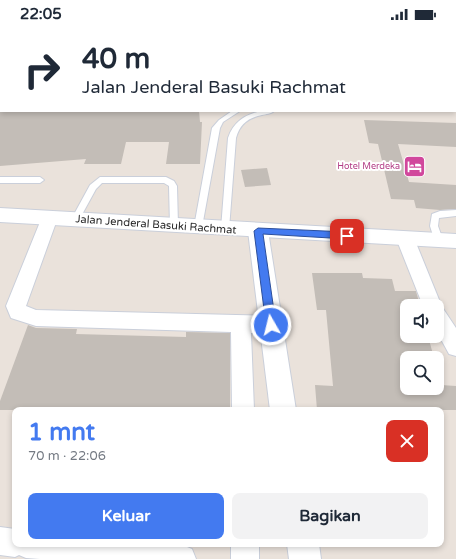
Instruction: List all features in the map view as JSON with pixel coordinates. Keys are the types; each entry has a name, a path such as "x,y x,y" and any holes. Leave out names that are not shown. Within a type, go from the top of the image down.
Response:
{"main road":[{"name":"Jalan Jenderal Basuki Rachmat","path":"0,215 76,218 258,231 447,240"},
{"path":"258,231 283,407"},
{"path":"303,547 305,559"}],"street":[{"path":"50,217 16,306 18,312 36,318 271,325"},
{"path":"406,238 430,299"},
{"path":"241,325 243,407"},
{"path":"444,326 456,347"},
{"path":"0,542 12,543"},
{"path":"57,547 182,559"},
{"path":"245,547 245,559"}],"lane":[{"path":"198,227 216,128 221,121 235,112"},
{"path":"225,229 234,128 239,122 247,117 267,112"},
{"path":"0,180 40,180"},
{"path":"76,218 93,187 100,180 166,180 173,186 174,226"},
{"path":"447,240 434,226 435,216 440,214 456,213"}],"building":[{"path":"0,112 199,112 200,122 202,122 200,164 166,164 169,142 126,142 121,164 84,164 86,159 0,166"},
{"path":"364,120 456,123 456,147 398,144 409,182 456,185 456,209 440,210 416,208 414,200 391,199 378,144 369,143"},
{"path":"267,168 271,185 245,187 241,170"},
{"path":"312,273 362,273 363,278 392,279 395,291 416,291 418,299 400,299 400,343 430,343 432,351 400,351 400,395 444,395 444,385 456,386 456,410 444,410 444,407 317,407 315,385 333,386 326,310 317,310"},
{"path":"28,325 36,328 77,329 76,334 186,337 186,332 230,333 230,407 12,407 12,410 0,410 0,401"}],"place":[{"name":"Hotel Merdeka","path":"415,166"}],"route":[{"path":"271,325 258,231 347,236"}]}
